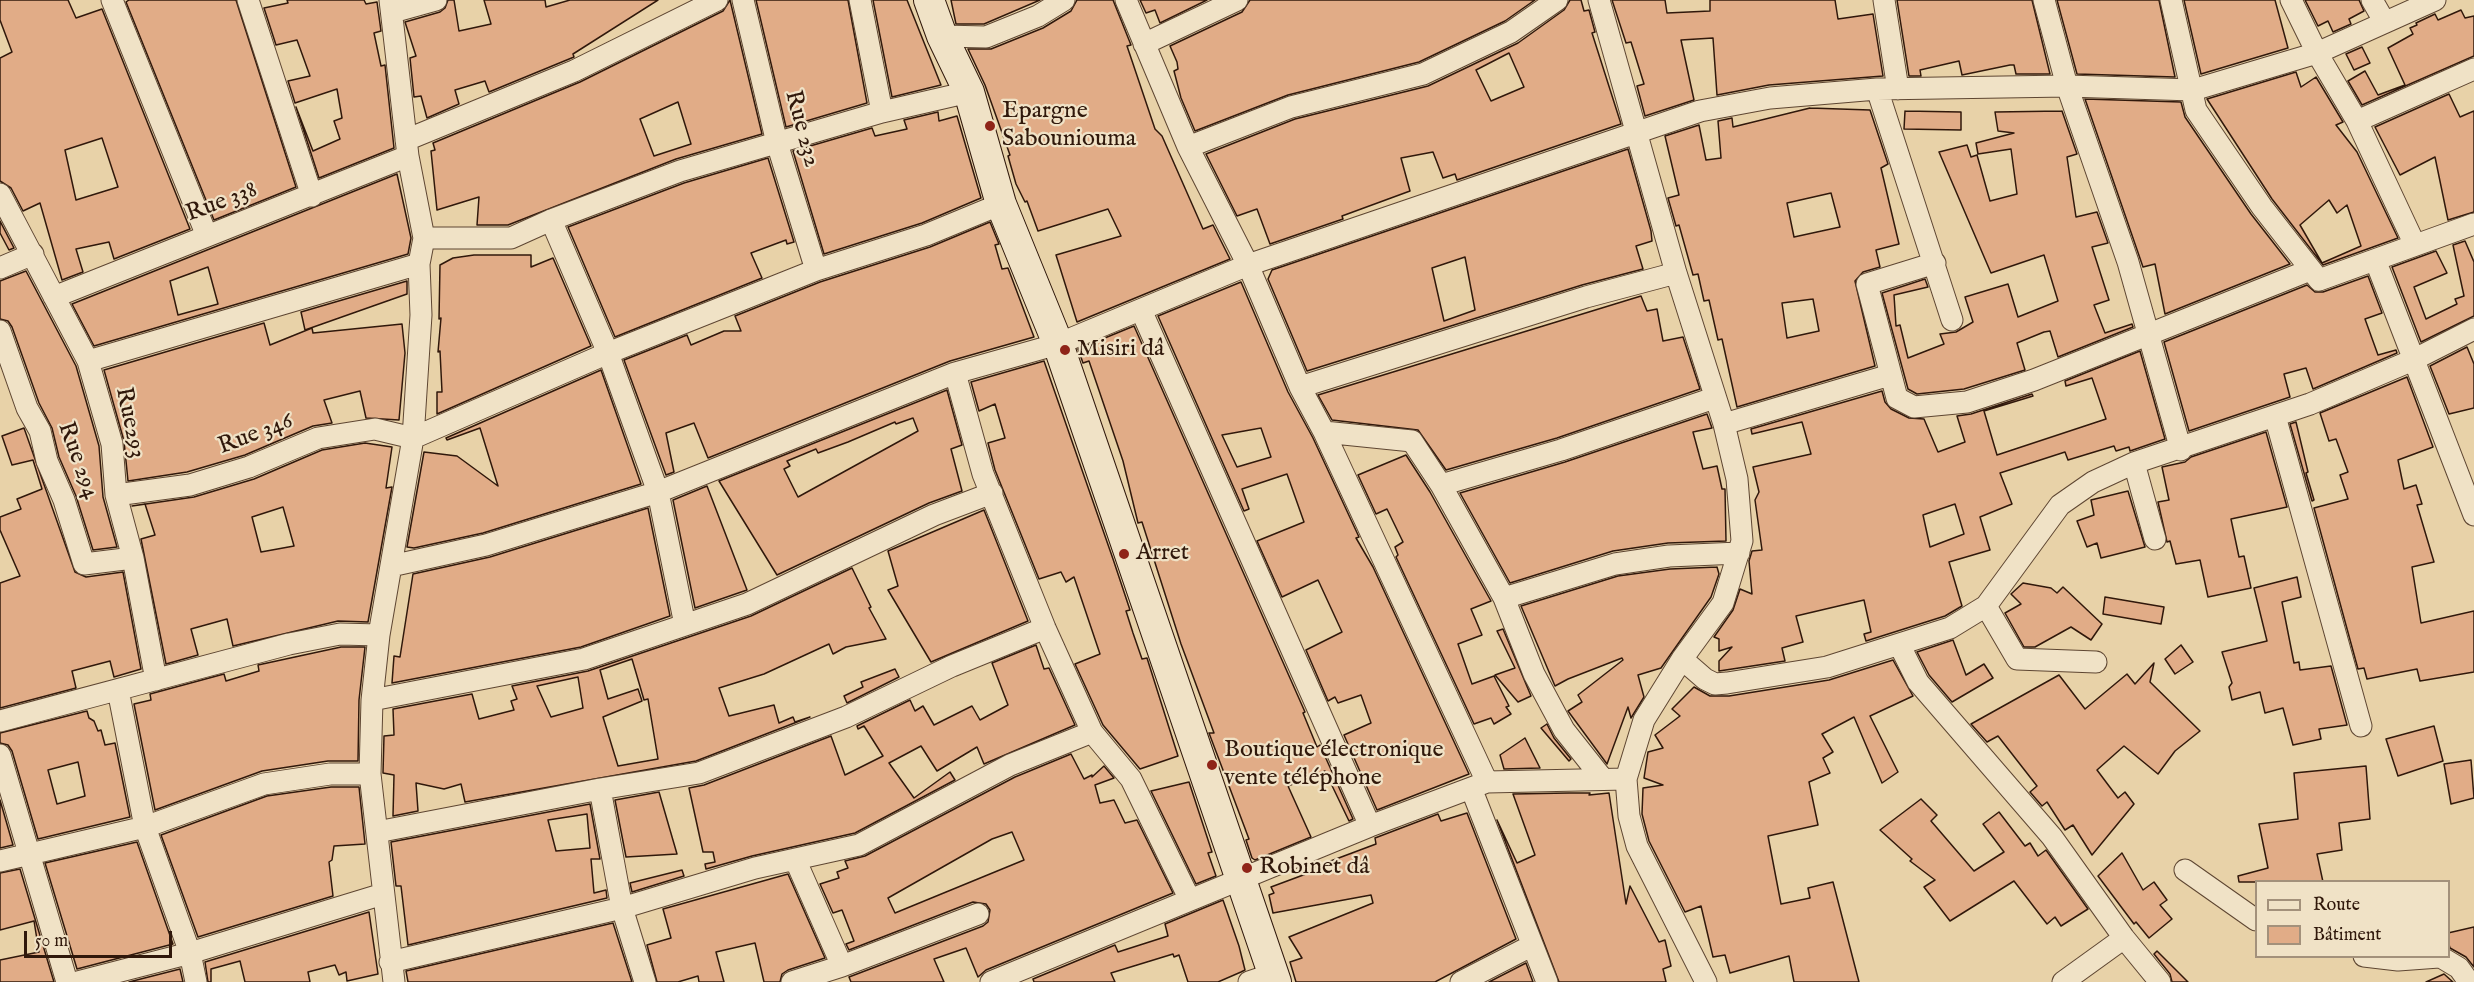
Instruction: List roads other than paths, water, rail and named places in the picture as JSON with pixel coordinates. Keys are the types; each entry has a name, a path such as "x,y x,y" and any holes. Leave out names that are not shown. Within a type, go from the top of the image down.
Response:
{"street":[{"path":"112,0 207,236"},
{"path":"248,0 312,196"},
{"path":"436,0 391,6 407,148 424,238 419,264 422,315 413,438 379,635 372,700 370,774 392,972 622,908 755,868 859,845 1010,765 1092,732"},
{"name":"Rue 338","path":"54,297 312,196 407,148 574,71 717,0"},
{"name":"Rue 232","path":"743,0 777,143 816,270"},
{"path":"860,0 882,112"},
{"path":"929,0 942,36 969,92 1001,204 1058,344 1240,879 1266,980"},
{"path":"942,36 986,37 1038,16 1064,0"},
{"path":"1126,0 1143,45 1188,147 1248,265 1300,387 1324,432 1479,785 1531,946 1547,982"},
{"path":"1143,45 1237,0"},
{"path":"1188,147 1291,107 1423,74 1511,32 1557,0"},
{"path":"1599,0 1639,133 1676,273 1724,424 1737,478 1742,541 1723,603 1682,659 1644,720 1626,779 1629,816 1637,846 1706,982"},
{"path":"1884,0 1888,89 1952,320"},
{"path":"2044,0 2067,86 2128,262 2181,450"},
{"path":"2171,0 2196,110 2262,207 2319,280 2376,262 2474,224"},
{"path":"2291,0 2317,53 2357,121 2415,245"},
{"path":"2372,0 2384,21"},
{"path":"391,566 486,545 658,492 955,373 1058,344 1248,265 1700,111 1758,100 1888,89 2067,86 2193,90 2317,53 2435,0"},
{"path":"2357,121 2474,69"},
{"path":"424,238 511,238 551,220 680,171 882,112 969,92"},
{"name":"Rue293","path":"0,194 88,361 112,444 116,495 134,558 156,680"},
{"path":"413,438 608,353 816,270 926,235 1001,204"},
{"path":"551,220 608,353 658,492 685,624"},
{"path":"0,268 33,254"},
{"path":"2376,262 2474,516"},
{"path":"1935,263 1867,284 1897,398 1903,404 1914,407 1967,402 2034,380 2310,270"},
{"path":"88,361 419,264"},
{"path":"1300,387 1556,306 1676,273"},
{"path":"1141,310 1371,826"},
{"path":"1682,659 1705,679 1715,684 1827,667 1900,646 1950,628 1986,606 2060,505 2093,482 2134,463 2181,450 2310,404 2413,360 2474,329"},
{"name":"Rue 294","path":"0,331 27,408 40,431 47,461 64,500 84,564 134,558"},
{"path":"955,373 983,474 1045,628 1092,732 1131,779 1190,900"},
{"path":"1724,424 1890,375"},
{"path":"1441,485 1562,450 1714,398"},
{"path":"2276,416 2361,726"},
{"name":"Rue 346","path":"116,495 190,485 249,467 318,438 375,429 413,438"},
{"path":"1324,432 1413,441 1441,485 1504,598 1534,674 1564,730 1602,778"},
{"path":"2134,463 2155,539"},
{"path":"372,700 584,659 747,604 934,515 992,493"},
{"path":"1504,598 1615,564 1669,556 1739,553"},
{"path":"1986,606 2017,659 2096,662"},
{"path":"377,832 600,789 699,773 846,717 952,666 1045,628"},
{"path":"0,721 299,642 340,634 379,635"},
{"path":"1900,646 1918,682 2052,837 2124,938 2160,982"},
{"path":"118,690 145,827 190,952 196,982"},
{"path":"0,755 67,982"},
{"path":"0,861 145,827 264,784 330,774 370,774"},
{"path":"991,982 1371,826 1479,785 1602,778 1626,779"},
{"path":"600,789 622,908 645,982"},
{"path":"795,859 842,966"},
{"path":"2185,870 2255,919"},
{"path":"78,982 190,952 383,894"},
{"path":"792,982 842,966 978,914"},
{"path":"2063,982 2124,938"},
{"path":"1461,982 1531,946"},
{"path":"2375,958 2398,960 2425,958"},
{"path":"2441,958 2459,968 2469,982"}],"place":[{"name":"Epargne Sabouniouma","path":"990,126"},
{"name":"Misiri dâ","path":"1065,350"},
{"name":"Arret","path":"1124,554"},
{"name":"Boutique électronique vente téléphone","path":"1212,765"},
{"name":"Robinet dâ","path":"1247,868"}]}
